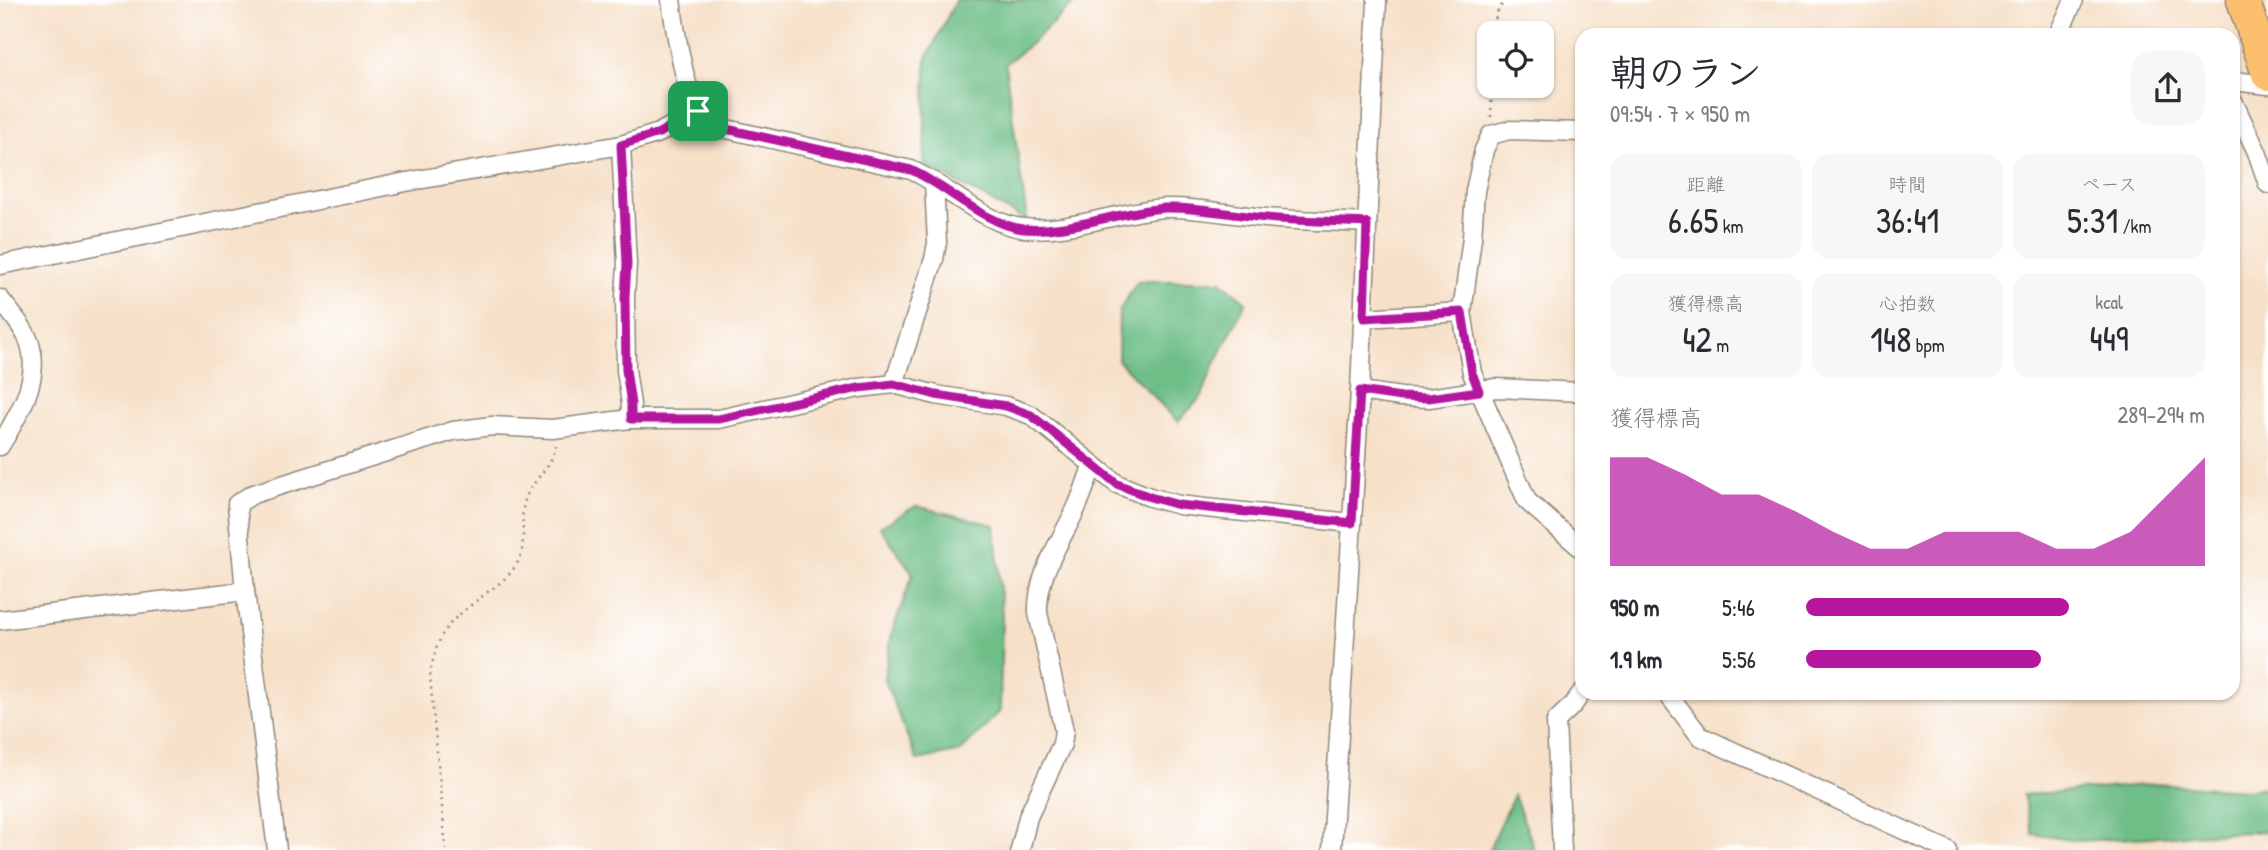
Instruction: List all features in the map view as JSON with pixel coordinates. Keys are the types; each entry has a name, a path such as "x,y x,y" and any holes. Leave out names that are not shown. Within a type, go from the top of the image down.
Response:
{"highway":[{"path":"2243,0 2268,74"},
{"path":"2254,0 2268,34"}],"street":[{"path":"671,0 684,68 698,111 708,122 722,128 911,170 994,219 1021,229 1054,228 1166,208 1266,218 1367,223"},
{"path":"1332,850 1364,318 1377,0"},
{"path":"2061,28 2074,0"},
{"path":"2240,82 2268,85"},
{"path":"0,265 405,182 621,145 659,133 698,111"},
{"path":"2240,116 2268,184"},
{"path":"1575,132 1509,130 1491,135 1484,150 1475,191 1462,312 1472,373 1527,501 1575,543"},
{"path":"621,145 627,264 626,370 631,419"},
{"path":"894,384 934,260 937,243 934,183"},
{"path":"0,299 17,320 30,344 32,370 29,390 0,446"},
{"path":"1364,318 1462,312"},
{"path":"277,850 237,504 244,498 453,431 492,426 553,429 631,419 719,419 859,388 894,384 936,395 1006,406 1031,415 1117,484 1179,505 1352,523"},
{"path":"1360,391 1429,398 1496,388 1575,392"},
{"path":"1020,850 1028,817 1062,744 1064,731 1038,613 1037,596 1044,572 1079,502 1093,466"},
{"path":"0,620 245,591"},
{"path":"1562,850 1556,722 1576,700"},
{"path":"1672,700 1700,736 1947,850"}],"path":[{"path":"1495,21 1496,14 1505,0"},
{"path":"1491,135 1492,98"},
{"path":"446,850 430,677 432,663 440,636 449,622 506,578 517,564 524,547 523,516 526,497 554,458 556,446 553,429"}],"green space":[{"path":"956,0 1077,0 1005,64 1027,221 924,165 926,60"},
{"path":"1138,281 1220,281 1246,302 1202,396 1178,422 1118,360 1119,311"},
{"path":"916,506 995,525 1002,616 1000,711 961,751 917,760 884,679 892,632 913,574 880,527"},
{"path":"2156,784 2246,790 2268,787 2268,831 2077,841 2033,834 2023,795"},
{"path":"1514,795 1535,850 1489,850"}],"route":[{"path":"698,111 708,122 722,128 911,170 994,219 1021,229 1054,228 1166,208 1266,218 1367,223 1364,318 1462,312 1472,373 1479,391 1429,398 1360,391 1352,523 1179,505 1150,497 1117,484 1031,415 1006,406 936,395 894,384 859,388 719,419 631,419 626,370 627,264 621,145 659,133 698,111"}]}
